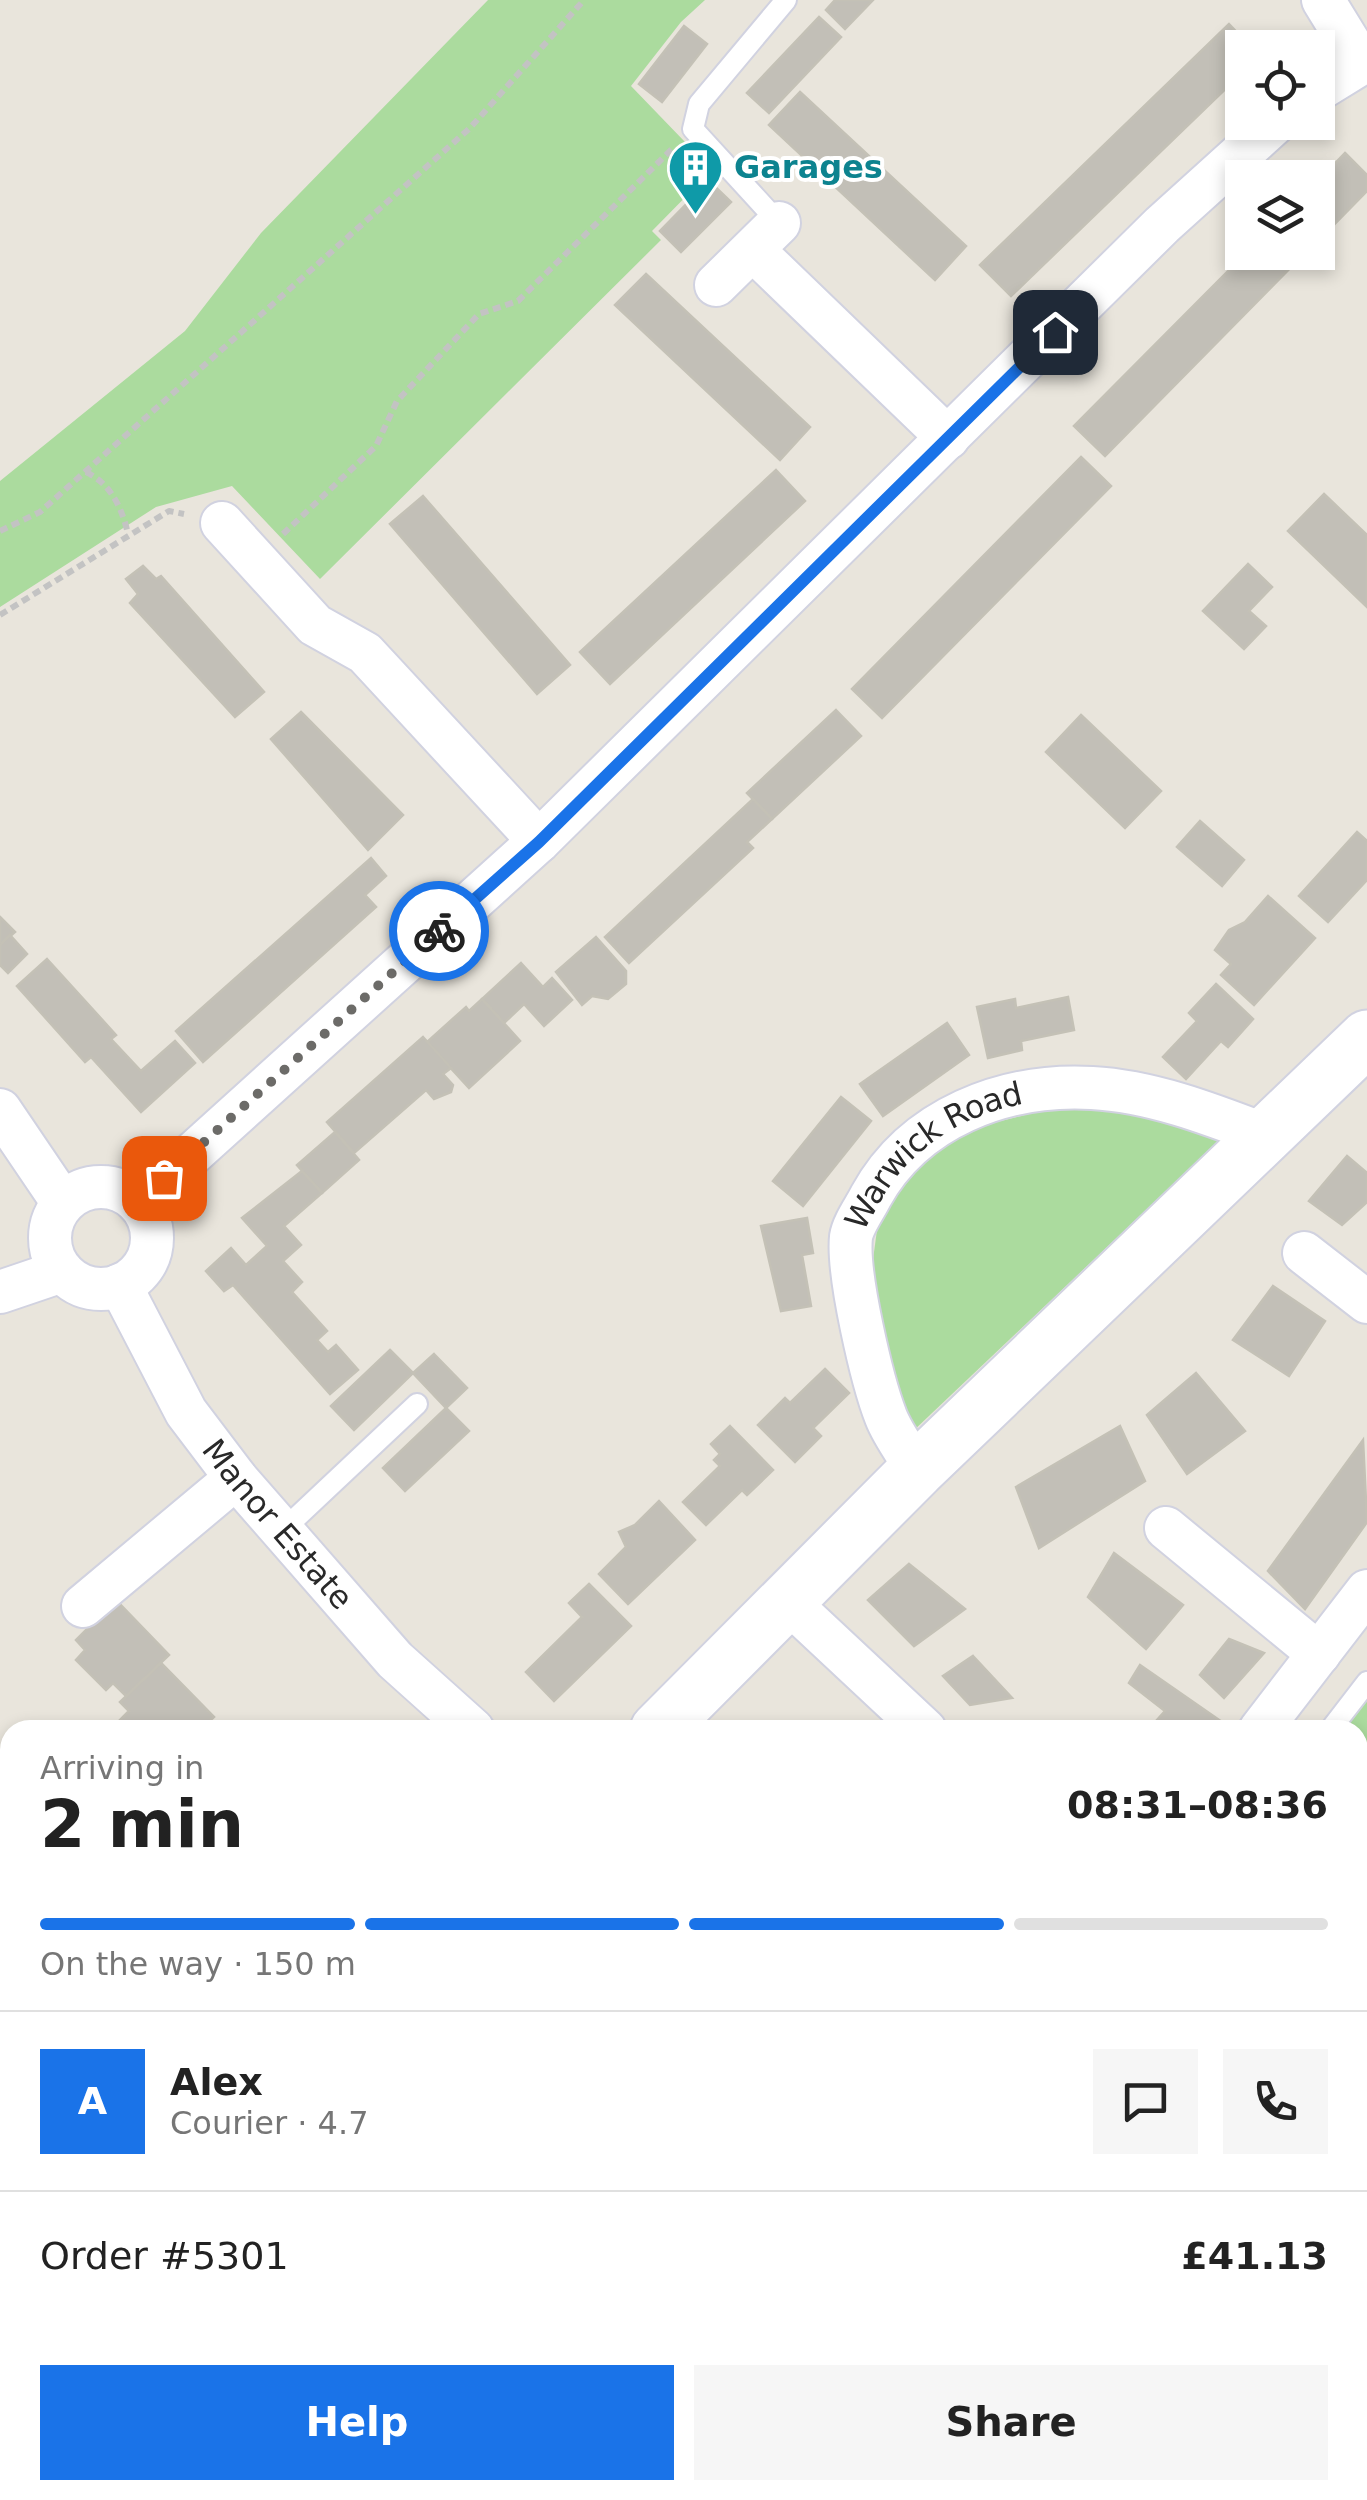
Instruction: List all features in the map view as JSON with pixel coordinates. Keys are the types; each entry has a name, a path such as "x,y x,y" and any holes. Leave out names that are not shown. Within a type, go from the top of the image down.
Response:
{"street":[{"path":"1323,0 1364,61 1335,79"},
{"path":"138,1202 539,842 1162,225 1256,140"},
{"path":"716,285 766,237 948,438"},
{"path":"222,523 315,625 366,653 539,842"},
{"path":"668,1720 917,1470 1367,1038"},
{"name":"Warwick Road","path":"917,1470 886,1418 854,1280 851,1234 887,1167 914,1139 962,1111 1029,1092 1090,1088 1152,1098 1268,1136"},
{"path":"0,1110 63,1204"},
{"path":"99,1187 116,1189 138,1202 148,1218 152,1244 146,1262 120,1285 88,1288 62,1271 53,1256 50,1231 63,1204 78,1192 99,1187"},
{"path":"1304,1253 1367,1302"},
{"path":"0,1292 62,1271"},
{"name":"Manor Estate","path":"120,1285 186,1412 236,1478 395,1660 462,1720"},
{"path":"82,1606 115,1557 236,1478"},
{"path":"1166,1528 1319,1654"},
{"path":"1268,1720 1367,1591"},
{"path":"786,1601 914,1720"}],"lane":[{"path":"766,237 693,128 700,104 786,0"},
{"path":"283,1530 417,1404"},
{"path":"1338,1720 1367,1682"}],"path":[{"path":"0,531 40,512 470,128 584,0"},
{"path":"0,616 170,511 280,537 376,446 397,401 479,314 518,301 693,128"},
{"path":"86,472 100,479 115,497 128,534"}],"green space":[{"path":"488,0 705,0 681,22 631,86 712,170 652,231 661,240 320,579 232,486 156,507 0,607 0,481 185,331 261,233"},
{"path":"1105,1103 1222,1138 911,1433 876,1325 872,1267 879,1215 926,1160 968,1129 1037,1112"},
{"path":"1367,1682 1367,1720 1338,1720"}],"building":[{"path":"835,0 873,0 845,29 826,10"},
{"path":"819,17 841,37 769,113 747,93"},
{"path":"1229,24 1235,30 1225,30 1225,89 1011,296 980,265"},
{"path":"684,26 707,44 662,102 639,84"},
{"path":"800,92 966,246 935,280 769,125"},
{"path":"1345,153 1367,175 1367,191 1335,224 1335,163"},
{"name":"Garages","path":"709,181 731,202 681,252 660,231"},
{"path":"1229,270 1288,270 1105,456 1074,426"},
{"path":"646,274 810,427 780,460 615,305"},
{"path":"1081,457 1111,486 882,718 852,689"},
{"path":"776,470 805,501 610,684 580,652"},
{"path":"1324,494 1367,535 1367,607 1288,531"},
{"path":"423,496 570,665 537,694 390,524"},
{"path":"1248,564 1272,587 1249,611 1266,626 1244,649 1203,611"},
{"path":"143,566 156,579 161,576 264,692 235,717 130,603 138,594 126,579"},
{"path":"836,710 861,736 772,819 747,793"},
{"path":"301,712 403,815 368,850 271,739"},
{"path":"1081,715 1161,791 1125,828 1046,752"},
{"path":"753,799 772,819 747,842 753,848 629,963 605,937"},
{"path":"1200,821 1244,860 1222,886 1177,847"},
{"path":"1357,832 1367,841 1367,880 1328,922 1299,896"},
{"path":"371,858 386,876 365,895 376,907 203,1062 176,1031"},
{"path":"1268,896 1315,938 1254,1005 1221,975 1231,964 1215,950 1229,930 1245,922"},
{"path":"0,917 15,932 0,945"},
{"path":"10,935 27,954 8,973 0,965 0,945"},
{"path":"596,937 626,971 626,984 608,999 592,996 582,1005 556,972"},
{"path":"47,959 116,1035 111,1039 141,1071 175,1041 195,1063 141,1112 91,1057 85,1062 17,986"},
{"path":"521,963 543,987 552,978 572,1000 544,1026 524,1004 504,1023 482,999"},
{"path":"1216,984 1253,1019 1228,1047 1221,1041 1186,1079 1163,1057 1197,1021 1189,1013"},
{"path":"1068,997 1074,1030 1021,1041 1022,1050 988,1058 977,1007 1015,999 1016,1008"},
{"path":"482,999 520,1041 469,1088 427,1042 466,1007 469,1011"},
{"path":"947,1023 969,1055 883,1116 860,1084"},
{"path":"423,1037 451,1068 443,1074 453,1085 451,1092 434,1099 426,1090 354,1153 327,1122"},
{"path":"841,1097 871,1121 803,1206 773,1181"},
{"path":"335,1132 359,1160 322,1193 297,1165"},
{"path":"1347,1156 1367,1173 1367,1202 1342,1225 1309,1201"},
{"path":"302,1171 322,1193 284,1226 301,1245 283,1261 302,1282 292,1292 327,1331 317,1340 328,1352 336,1345 358,1370 330,1394 233,1285 224,1291 206,1271 231,1248 246,1265 267,1246 242,1218"},
{"path":"807,1218 813,1253 802,1255 811,1306 781,1311 761,1226"},
{"path":"1273,1286 1325,1321 1289,1376 1233,1340"},
{"path":"390,1350 413,1373 354,1430 331,1406"},
{"path":"434,1354 467,1388 446,1408 413,1373"},
{"path":"825,1369 849,1393 813,1428 821,1436 795,1462 758,1425 785,1398 790,1403"},
{"path":"1196,1373 1245,1431 1187,1474 1147,1415"},
{"path":"446,1408 469,1431 405,1491 383,1468"},
{"path":"730,1426 773,1470 747,1495 742,1490 706,1525 683,1502 720,1466 714,1460 720,1454 711,1444"},
{"path":"1120,1426 1145,1481 1039,1548 1016,1487"},
{"path":"1363,1440 1367,1522 1305,1609 1268,1571"},
{"path":"659,1501 695,1540 628,1604 599,1574 626,1547 619,1532 635,1525"},
{"path":"1114,1553 1183,1605 1146,1649 1088,1597"},
{"path":"909,1564 965,1609 914,1646 868,1600"},
{"path":"589,1584 631,1626 554,1701 526,1672 582,1617 569,1603"},
{"path":"116,1600 169,1655 126,1696 113,1683 106,1690 76,1660 85,1650 76,1640"},
{"path":"1229,1639 1264,1653 1224,1698 1200,1675"},
{"path":"973,1656 1012,1698 970,1705 943,1676"},
{"path":"161,1663 214,1717 120,1720 129,1711 120,1702"},
{"path":"1140,1665 1219,1720 1157,1720 1165,1711 1129,1683"}],"way so far":[{"path":"164,1178 439,931"}],"place":[{"name":"Garages","path":"695,216"}],"route":[{"path":"439,931 539,842 1055,332"}]}
